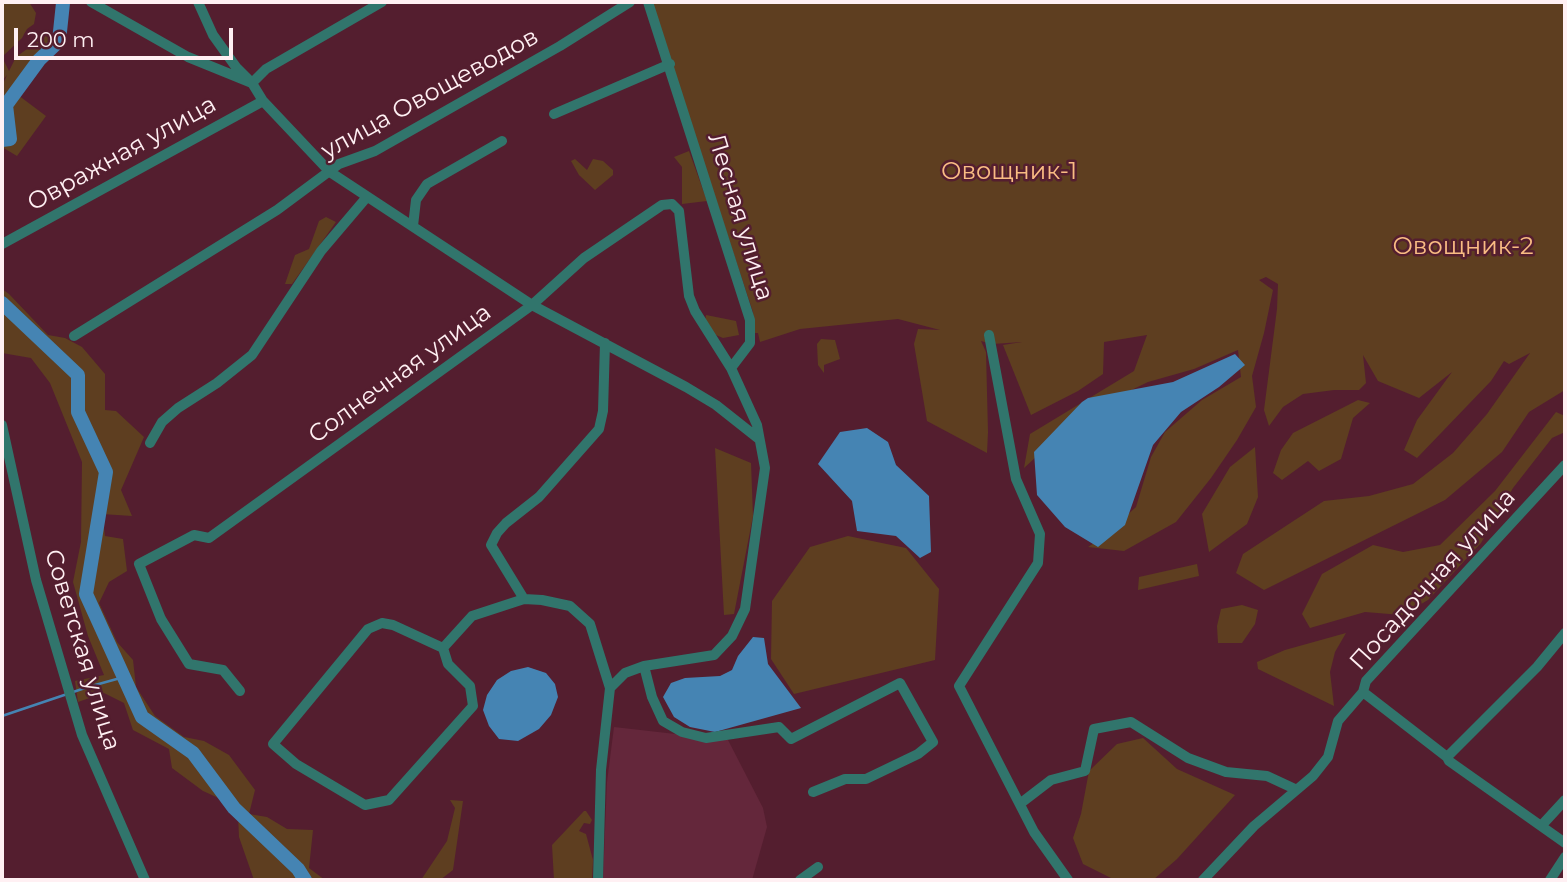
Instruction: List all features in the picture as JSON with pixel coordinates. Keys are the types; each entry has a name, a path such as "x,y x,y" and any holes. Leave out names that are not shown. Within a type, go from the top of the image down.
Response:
{"street":[{"path":"91,2 188,57 252,83"},
{"path":"198,2 213,35 236,67 252,83 263,101 330,172 532,305 716,405 758,439"},
{"path":"252,83 266,69 382,2"},
{"name":"улица Овощеводов","path":"74,336 276,210 339,164 374,151 549,52 630,2"},
{"name":"Лесная улица","path":"648,2 750,320 750,343 731,368"},
{"path":"554,114 670,64"},
{"name":"Овражная улица","path":"2,244 263,101"},
{"path":"413,226 416,200 427,184 502,141"},
{"path":"150,443 162,422 178,408 217,383 252,355 321,251 366,198"},
{"name":"Солнечная улица","path":"240,691 223,670 189,664 161,619 139,564 194,536 209,538 532,305 584,258 662,205 672,204 679,211 689,296 695,311 731,368"},
{"path":"989,335 1016,478 1040,534 1038,563 959,686 1034,832 1068,880"},
{"path":"524,599 491,545 506,523 539,497 599,429 603,411 605,343"},
{"path":"610,688 625,673 644,666 714,655 732,636 744,609 765,468 757,425 731,368"},
{"name":"Советская улица","path":"2,425 36,580 82,735 145,880"},
{"name":"Посадочная улица","path":"1203,880 1254,826 1313,776 1328,757 1338,721 1363,692 1366,681 1565,465"},
{"path":"443,648 472,616 524,599 570,606 590,624 610,688 601,770 598,880"},
{"path":"382,623 393,625 443,648 449,664 470,686 473,706 389,800 365,805 296,764 273,744 368,629 382,623"},
{"path":"1447,757 1537,667 1565,633"},
{"path":"644,666 652,697 663,721 682,732 706,738 779,727 791,739 900,683 933,743 918,754 866,779 845,779 813,792"},
{"path":"1363,692 1447,757 1448,761 1565,843"},
{"path":"1021,803 1051,780 1084,771 1094,729 1131,722 1188,758 1226,772 1267,776 1295,789"},
{"path":"1542,825 1565,800"},
{"path":"1550,880 1565,858"},
{"path":"800,880 818,867"}],"shaded area":[{"path":"614,727 728,740 763,808 767,827 752,880 603,880 607,782"}],"green space":[{"path":"2,2 29,2 36,13 34,24 2,57"},
{"path":"58,2 70,2 62,44 32,70 18,95 46,116 17,156 2,147 2,86 7,75 2,81 2,57 9,71 16,57 45,36 53,39"},
{"name":"Овощник-1","path":"650,2 1565,2 1565,390 1529,412 1502,452 1445,500 1264,590 1236,573 1243,554 1324,501 1369,496 1413,484 1453,453 1487,414 1530,353 1509,364 1504,361 1491,381 1417,458 1404,450 1417,420 1452,372 1419,398 1378,381 1363,355 1366,383 1359,390 1303,394 1283,407 1269,426 1264,410 1278,284 1266,277 1259,280 1273,290 1252,376 1256,407 1237,440 1176,522 1124,551 1088,547 1136,507 1151,457 1165,432 1202,400 1241,377 1238,350 1194,369 1148,382 1084,413 1024,468 1030,434 1134,371 1147,335 1104,342 1103,374 1078,391 1031,415 1003,345 1022,342 992,344 981,341 986,352 987,453 927,421 914,344 918,329 940,330 898,319 800,329 760,342 758,333 754,333 753,312"},
{"path":"689,151 707,201 682,204 682,167 674,157"},
{"path":"575,159 587,170 593,159 603,161 613,170 613,175 595,190 579,175 571,161"},
{"path":"326,217 336,222 292,284 285,284 295,255 309,249 319,221"},
{"path":"2,289 48,335 65,338 82,347 105,374 105,410 116,411 144,437 121,490 132,516 102,514 105,536 123,539 127,571 109,582 99,603 117,642 133,660 136,687 155,716 184,737 204,741 229,755 255,790 249,814 267,817 287,829 313,830 309,868 325,880 254,880 239,837 238,815 223,800 203,791 172,768 169,749 133,730 124,703 104,693 78,702 75,681 104,675 88,636 73,582 81,542 82,462 50,383 31,358 2,353"},
{"path":"706,315 736,321 739,335 723,338 704,330"},
{"path":"821,339 835,340 840,359 824,365 824,373 818,365 817,344"},
{"path":"1358,400 1370,403 1353,418 1341,459 1319,471 1308,461 1282,480 1273,473 1281,450 1293,433"},
{"path":"1556,412 1565,416 1565,432 1552,438 1513,488 1481,543 1428,600 1402,615 1365,612 1310,628 1302,614 1322,574 1373,545 1403,552 1440,545 1495,491"},
{"path":"1255,447 1258,497 1247,524 1209,552 1202,514 1230,467"},
{"path":"715,448 751,463 753,516 734,614 724,615"},
{"path":"848,536 906,548 939,589 935,660 794,694 771,659 772,601 810,547"},
{"path":"1197,564 1199,576 1138,590 1139,577"},
{"path":"1242,605 1258,610 1255,624 1242,643 1218,643 1217,626 1221,609"},
{"path":"1346,633 1335,652 1330,672 1334,706 1258,669 1257,662 1285,650"},
{"path":"1143,738 1177,769 1235,795 1177,859 1153,880 1115,880 1083,864 1073,838 1081,814 1089,771 1117,744"},
{"path":"450,800 463,801 453,870 440,880 421,880 447,841 455,808"},
{"path":"584,811 592,820 590,824 584,823 579,831 586,834 593,860 592,880 554,880 552,845"}],"water":[{"path":"1235,354 1245,365 1219,387 1181,412 1153,445 1125,525 1098,547 1065,527 1037,495 1034,452 1082,402 1088,398 1173,382"},
{"path":"867,428 888,442 896,465 929,496 931,552 920,558 896,536 857,531 852,501 818,464 840,432"},
{"path":"753,637 764,638 768,664 801,708 715,732 690,727 674,717 663,697 671,683 685,678 720,676 732,670 738,656"},
{"path":"528,667 546,673 555,684 558,697 551,715 539,729 518,741 499,739 489,726 483,710 487,695 497,680 511,671"}],"waterway":[{"path":"2,140 10,139 6,105 39,60 59,41 63,3"},
{"path":"2,303 78,375 78,412 106,472 86,594 142,717 193,753 234,808 298,869 305,880"},
{"path":"2,716 124,677"}],"park label":[{"name":"Овощник-2","path":"1463,247"}]}
